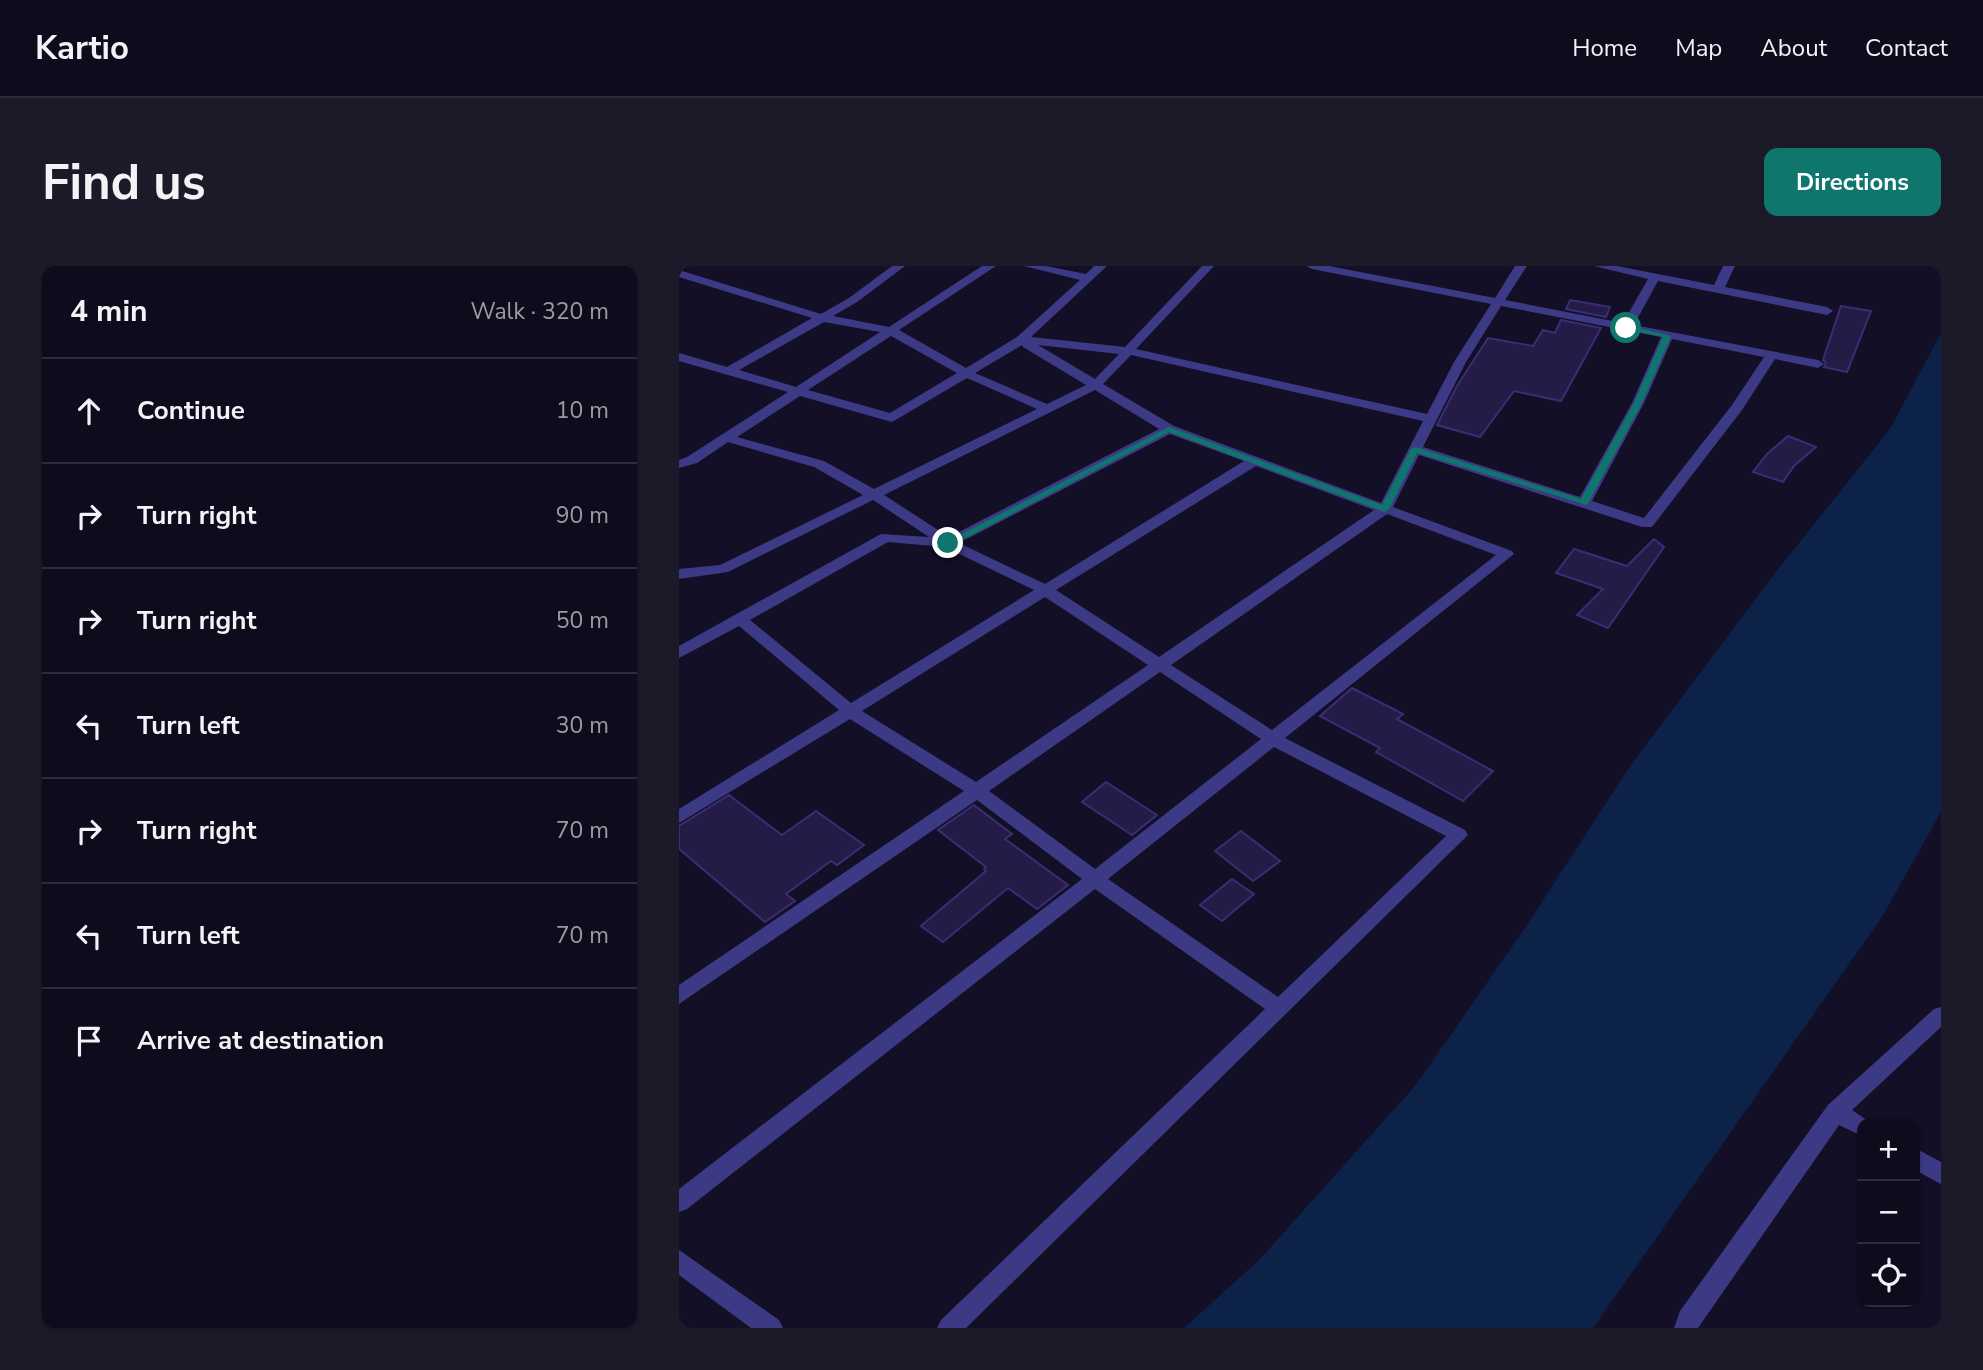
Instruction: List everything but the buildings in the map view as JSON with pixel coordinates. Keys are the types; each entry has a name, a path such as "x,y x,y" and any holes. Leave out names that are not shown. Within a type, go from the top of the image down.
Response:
{"street":[{"path":"729,371 853,300 899,266"},
{"path":"679,464 692,460 801,391 990,266"},
{"path":"1030,266 1088,278"},
{"path":"679,357 892,418 1021,340 1101,266"},
{"path":"679,574 723,569 1096,386 1208,266"},
{"path":"1312,266 1497,304 1818,364"},
{"path":"679,996 1385,509 1460,362 1521,266"},
{"path":"1603,266 1717,291 1827,310"},
{"path":"1717,291 1729,266"},
{"path":"679,273 823,318 892,331 965,373 1047,410"},
{"path":"1626,328 1655,277"},
{"path":"1584,503 1638,403 1668,336"},
{"path":"1021,340 1128,351 1430,419"},
{"path":"679,1202 1507,554 1169,429 1021,340"},
{"path":"1415,449 1647,524 1737,407 1772,355"},
{"path":"679,653 886,537 948,543 1169,429"},
{"path":"727,438 819,464 874,495 948,543 1045,590 1273,739 1458,835 949,1328"},
{"path":"679,817 1254,461"},
{"path":"740,619 851,711 976,790 1095,879 1279,1009"},
{"path":"1686,1328 1688,1319 1836,1112 1941,1015"},
{"path":"1836,1112 1857,1124"},
{"path":"1920,1161 1941,1174"},
{"path":"679,1261 771,1328"}],"water":[{"path":"1941,333 1941,812 1882,917 1593,1328 1184,1328 1260,1259 1415,1086 1525,928 1630,766 1775,573 1890,429"}],"route":[{"path":"948,543 1169,429 1385,509 1415,449 1584,503 1638,403 1668,336 1626,328"}]}
